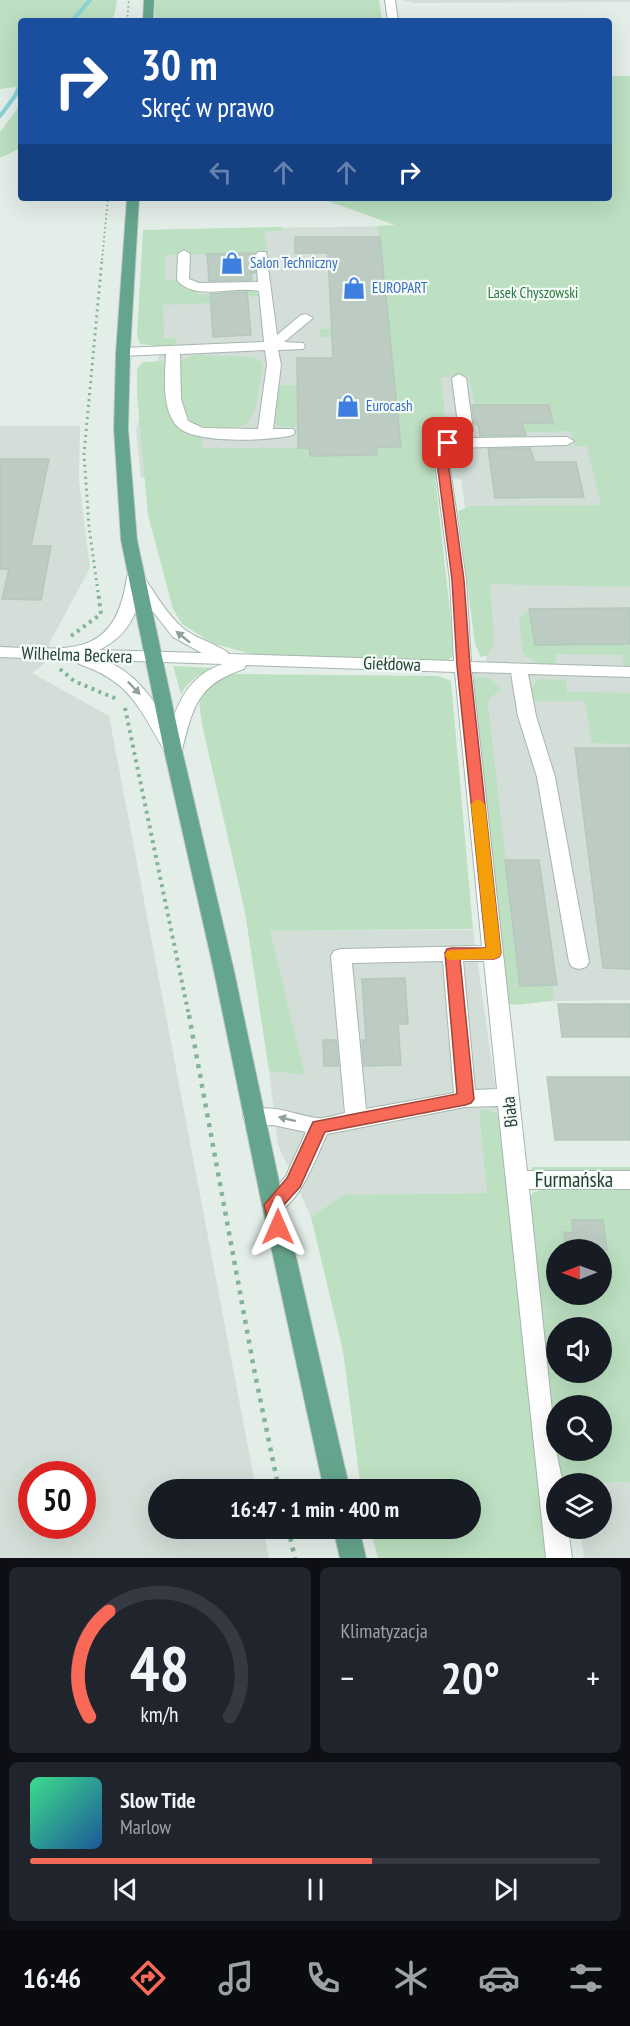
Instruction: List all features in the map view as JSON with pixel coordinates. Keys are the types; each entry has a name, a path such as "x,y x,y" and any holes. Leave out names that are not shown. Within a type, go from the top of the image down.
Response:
{"main road":[{"path":"148,18 149,0"},
{"path":"133,201 123,352 121,429 124,497 135,576 335,1479"},
{"path":"349,1539 353,1558"}],"street":[{"path":"390,0 393,18"},
{"path":"183,254 183,280 187,284 199,287 258,286 265,289"},
{"path":"262,255 274,365 265,433"},
{"path":"271,346 306,318"},
{"path":"123,352 172,351 190,344 298,346"},
{"path":"172,351 172,378 177,410 187,428 210,433 288,432"},
{"path":"448,443 462,437 466,431 459,378"},
{"path":"448,443 567,441"},
{"name":"Biała","path":"448,443 442,449 441,454 458,580 463,666 559,1558"},
{"path":"61,654 100,644 116,633 133,599 135,576"},
{"path":"135,576 162,615 183,639 202,649 225,656 258,661"},
{"name":"Wilhelma Beckera","path":"0,652 153,658"},
{"path":"61,654 92,662 119,674 132,685 145,699 173,750"},
{"name":"Giełdowa","path":"153,658 630,672"},
{"path":"173,750 184,707 193,691 213,674 258,661"},
{"path":"518,668 527,716 546,777 579,962"},
{"path":"452,953 465,1099"},
{"path":"356,1120 341,956 494,953"},
{"path":"254,1118 273,1116 319,1127 465,1099 508,1097"},
{"path":"273,1205 294,1182 319,1127"},
{"name":"Furmańska","path":"517,1180 630,1180"}],"path":[{"path":"127,18 129,0"},
{"path":"108,201 84,454 89,528 101,614 61,654 74,681 123,702 201,1074 255,1374 277,1479"},
{"path":"291,1539 295,1558"}],"shaded area":[{"path":"402,0 630,0 630,2 414,3"},
{"path":"397,226 530,393 630,448 630,1000 499,1002 463,666 487,666 461,479 141,478 136,429 159,356 143,230"},
{"path":"0,426 80,426 79,481 90,568 51,640 45,663 32,673 109,716 254,1479 148,1479 148,1539 265,1539 269,1558 0,1558"},
{"path":"473,930 500,1120 479,1113 487,1193 343,1195 311,1217 278,1145 269,1071 305,1075 270,931"},
{"path":"630,1482 630,1558 584,1558 581,1539 612,1539 612,1483"}],"green space":[{"path":"0,0 117,0 112,18 18,18 18,86 0,89"},
{"path":"155,0 379,0 382,18 155,18"},
{"name":"Lasek Chyszowski","path":"612,76 630,76 630,587 490,584 494,643 488,655 481,657 475,644 458,511 471,506 601,505 587,446 575,446 571,431 525,432 523,423 553,423 549,405 475,405 469,377 441,377 447,439 431,439 454,649 452,657 446,661 255,655 212,643 182,624 173,609 148,515 137,394 137,369 143,362 163,361 166,366 168,411 178,426 202,435 202,448 309,448 310,456 377,455 376,447 401,447 393,357 389,352 387,337 319,337 320,329 389,327 378,226 395,225 327,201 612,201"},
{"path":"18,106 18,149 0,158 0,132"},
{"path":"281,227 282,231 264,231 268,253 165,255 165,280 176,280 185,289 198,291 199,295 243,294 243,289 254,290 259,296 211,298 210,303 163,305 164,338 176,338 177,343 169,347 140,344 137,335 143,230"},
{"path":"194,355 253,357 263,363 256,407 246,425 225,428 201,425 192,421 183,405 180,361"},
{"path":"277,385 298,385 298,427 278,427 275,423"},
{"path":"529,609 536,645 630,644 630,667 624,665 622,655 555,654 556,663 547,665 530,659 523,653 519,620"},
{"path":"173,666 214,668 195,678 181,694"},
{"path":"231,674 439,676 451,681 473,929 270,931 305,1075 269,1071 245,912 203,729 201,693 211,683"},
{"path":"476,677 489,678 502,690 489,698 488,705 520,985 553,985 554,997 551,1001 505,1003 472,680"},
{"path":"539,679 566,680 567,692 630,693 630,744 592,743 585,701 532,701 529,690"},
{"path":"482,1109 496,1113 505,1127 546,1503 546,1539 550,1539 552,1558 378,1558 373,1539 481,1539 481,1479 360,1479 343,1351 311,1217 343,1195 487,1193 479,1113"},
{"path":"532,1167 630,1167 630,1177 533,1178"},
{"path":"546,1188 630,1188 630,1482 612,1483 612,1473 557,1473 556,1461 612,1461 612,1395 549,1395 548,1383 612,1383 612,1317 546,1317 546,1363 529,1197 534,1192"}],"building":[{"path":"295,237 380,237 401,447 376,447 377,455 310,456 309,448 298,448 297,358 333,358 328,253 295,253"},
{"name":"Salon Techniczny","path":"255,253 255,273 251,273 252,280 209,281 207,254"},
{"path":"247,292 251,335 213,337 210,294"},
{"path":"472,405 549,405 553,423 522,423 526,435 480,436 478,424 474,424"},
{"path":"530,448 535,462 576,462 584,497 495,498 488,449"},
{"path":"0,459 49,459 31,546 51,546 41,600 2,599 9,569 0,569"},
{"path":"630,608 630,644 535,645 529,609"},
{"path":"575,748 630,748 630,969 603,968"},
{"path":"505,860 539,860 557,985 520,986"},
{"path":"405,978 408,1024 398,1024 401,1065 364,1066 362,1040 366,1040 362,979"},
{"path":"558,1004 630,1004 630,1037 562,1037"},
{"path":"323,1040 336,1040 339,1066 324,1066"},
{"path":"547,1077 630,1077 630,1140 555,1140"},
{"path":"572,1220 603,1220 606,1239 565,1239 564,1232 573,1233"}],"waterway":[{"path":"75,18 90,0"},
{"path":"0,116 18,90"}],"slow traffic":[{"path":"452,955 452,953 494,953 478,804"}],"place":[{"name":"Salon Techniczny","path":"232,263"},
{"name":"EUROPART","path":"354,288"},
{"name":"Eurocash","path":"348,406"}],"route":[{"path":"278,1227 273,1205 294,1182 319,1127 465,1099 452,953 494,953 463,666 458,580 441,454 442,449 448,443"}]}
